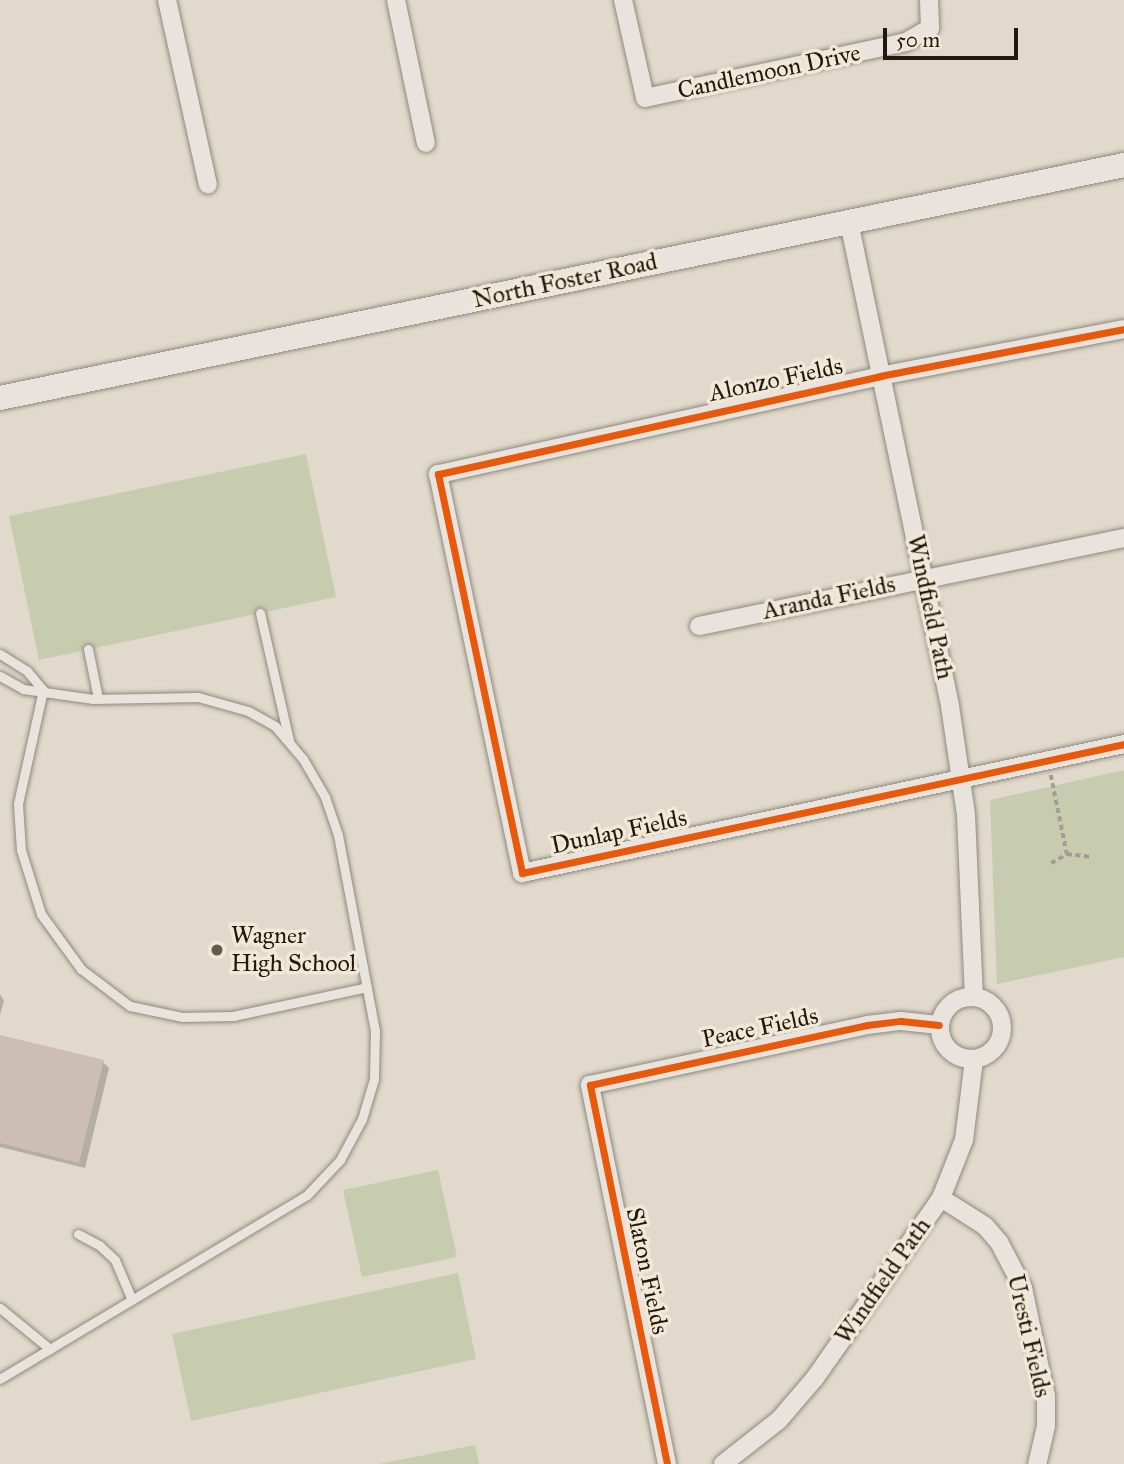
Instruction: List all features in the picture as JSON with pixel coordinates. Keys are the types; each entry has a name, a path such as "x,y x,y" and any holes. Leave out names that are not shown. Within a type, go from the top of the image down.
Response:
{"main road":[{"name":"North Foster Road","path":"2,396 1124,165"}],"street":[{"path":"167,0 208,185"},
{"path":"396,0 426,143"},
{"name":"Candlemoon Drive","path":"623,0 645,98 906,42 930,27 929,0"},
{"name":"Windfield Path","path":"849,222 924,579 966,815 974,996"},
{"name":"Alonzo Fields","path":"438,474 881,376 1124,329"},
{"name":"Dunlap Fields","path":"438,474 522,873 1124,744"},
{"name":"Aranda Fields","path":"699,626 1124,538"},
{"path":"974,996 995,1007 1003,1028 994,1050 974,1060 963,1059 945,1046 939,1025 951,1003 974,996"},
{"name":"Peace Fields","path":"590,1085 867,1025 939,1025"},
{"name":"Windfield Path","path":"723,1464 779,1420 815,1378 941,1198 964,1140 974,1060"},
{"name":"Slaton Fields","path":"590,1085 667,1464"},
{"name":"Uresti Fields","path":"941,1198 992,1234 1012,1262 1023,1288 1046,1396 1037,1464"}],"lane":[{"path":"260,613 289,742"},
{"path":"88,649 98,698"},
{"path":"0,654 27,671 43,690"},
{"path":"0,676 23,689 98,698 198,697 248,711 275,726 289,742 325,797 338,835 375,1030 374,1079 362,1119 340,1160 306,1195 0,1379"},
{"path":"43,690 18,804 21,850 41,914 81,969 130,1006 183,1017 233,1016 367,987"},
{"path":"78,1234 99,1245 115,1261 132,1300"},
{"path":"0,1308 50,1349"}],"path":[{"path":"1047,760 1067,854"},
{"path":"1051,863 1067,854 1090,857"}],"green space":[{"path":"306,454 336,597 39,660 9,516"},
{"path":"1124,770 1124,957 997,984 990,800"},
{"path":"438,1170 457,1257 362,1277 343,1190"},
{"path":"458,1273 476,1359 191,1421 172,1334"},
{"path":"475,1445 479,1464 379,1464"}],"building":[{"path":"0,1035 104,1060 79,1163 0,1143"}],"cycle path":[{"path":"1124,329 881,376 438,474 522,873 1124,744"},
{"path":"667,1464 590,1085 867,1025 901,1021 939,1025"}],"place":[{"name":"Wagner High School","path":"217,950"}]}
